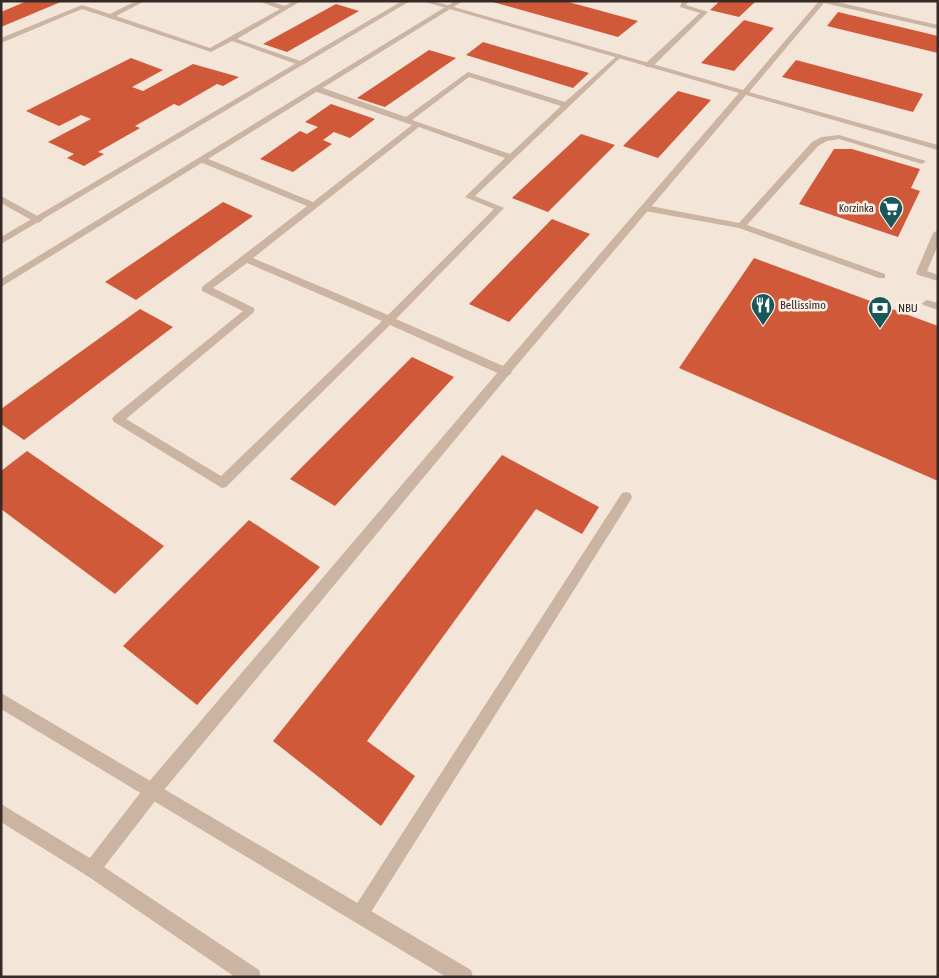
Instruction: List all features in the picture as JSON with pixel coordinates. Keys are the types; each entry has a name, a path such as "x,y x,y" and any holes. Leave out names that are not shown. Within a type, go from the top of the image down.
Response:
{"street":[{"path":"110,16 142,1"},
{"path":"261,1 285,8"},
{"path":"1,41 82,7 211,50 298,1"},
{"path":"1,241 407,1"},
{"path":"425,1 938,148"},
{"path":"1,284 460,1"},
{"path":"649,65 706,12 682,6 686,1"},
{"path":"92,869 153,790 645,208 823,1 938,28"},
{"path":"231,39 302,63"},
{"path":"418,124 206,289 250,310 118,419 222,483 389,320 500,208 469,197 619,56"},
{"path":"407,120 468,74 566,104"},
{"path":"317,89 511,157"},
{"path":"741,226 815,144 825,139 840,137 922,161"},
{"path":"203,160 314,206"},
{"path":"1,199 38,220"},
{"path":"645,208 741,226 882,276"},
{"path":"938,233 921,273 938,278"},
{"path":"246,259 506,372"},
{"path":"927,303 938,307"},
{"path":"360,914 626,496"},
{"path":"1,700 464,977"},
{"path":"1,812 92,869 252,977"}],"building":[{"path":"27,1 63,1 1,27 1,12"},
{"path":"565,1 638,21 618,37 493,2"},
{"path":"720,1 756,1 739,17 710,10"},
{"path":"336,4 359,11 287,52 263,44"},
{"path":"838,12 938,36 938,53 827,26"},
{"path":"744,20 774,28 734,71 701,63"},
{"path":"483,42 589,73 573,88 466,55"},
{"path":"429,50 456,58 385,107 357,98"},
{"path":"131,58 163,70 132,87 143,91 193,64 239,77 223,86 217,84 179,106 174,104 135,126 140,128 98,152 104,154 84,166 67,158 74,154 48,142 91,119 81,115 59,126 26,111"},
{"path":"796,60 923,94 913,112 782,77"},
{"path":"678,91 711,100 658,158 623,146"},
{"path":"331,104 375,119 350,138 334,132 323,140 332,144 293,172 260,159 300,131 307,134 318,127 305,122"},
{"path":"581,134 615,145 548,212 512,198"},
{"path":"834,149 852,149 920,169 911,188 920,191 898,237 799,204"},
{"path":"223,202 253,216 136,300 105,282"},
{"path":"552,219 590,234 509,322 469,304"},
{"path":"754,258 938,326 938,481 679,368"},
{"path":"140,309 173,327 24,440 1,424 1,409"},
{"path":"412,357 454,377 335,506 290,479"},
{"path":"27,451 164,546 115,594 1,509 1,471"},
{"path":"502,455 599,507 582,534 536,509 367,741 415,776 381,826 273,741"},
{"path":"249,520 320,567 197,705 123,646"}],"place":[{"name":"Korzinka","path":"891,229"},
{"name":"Bellissimo","path":"763,326"},
{"name":"NBU","path":"880,329"}]}
